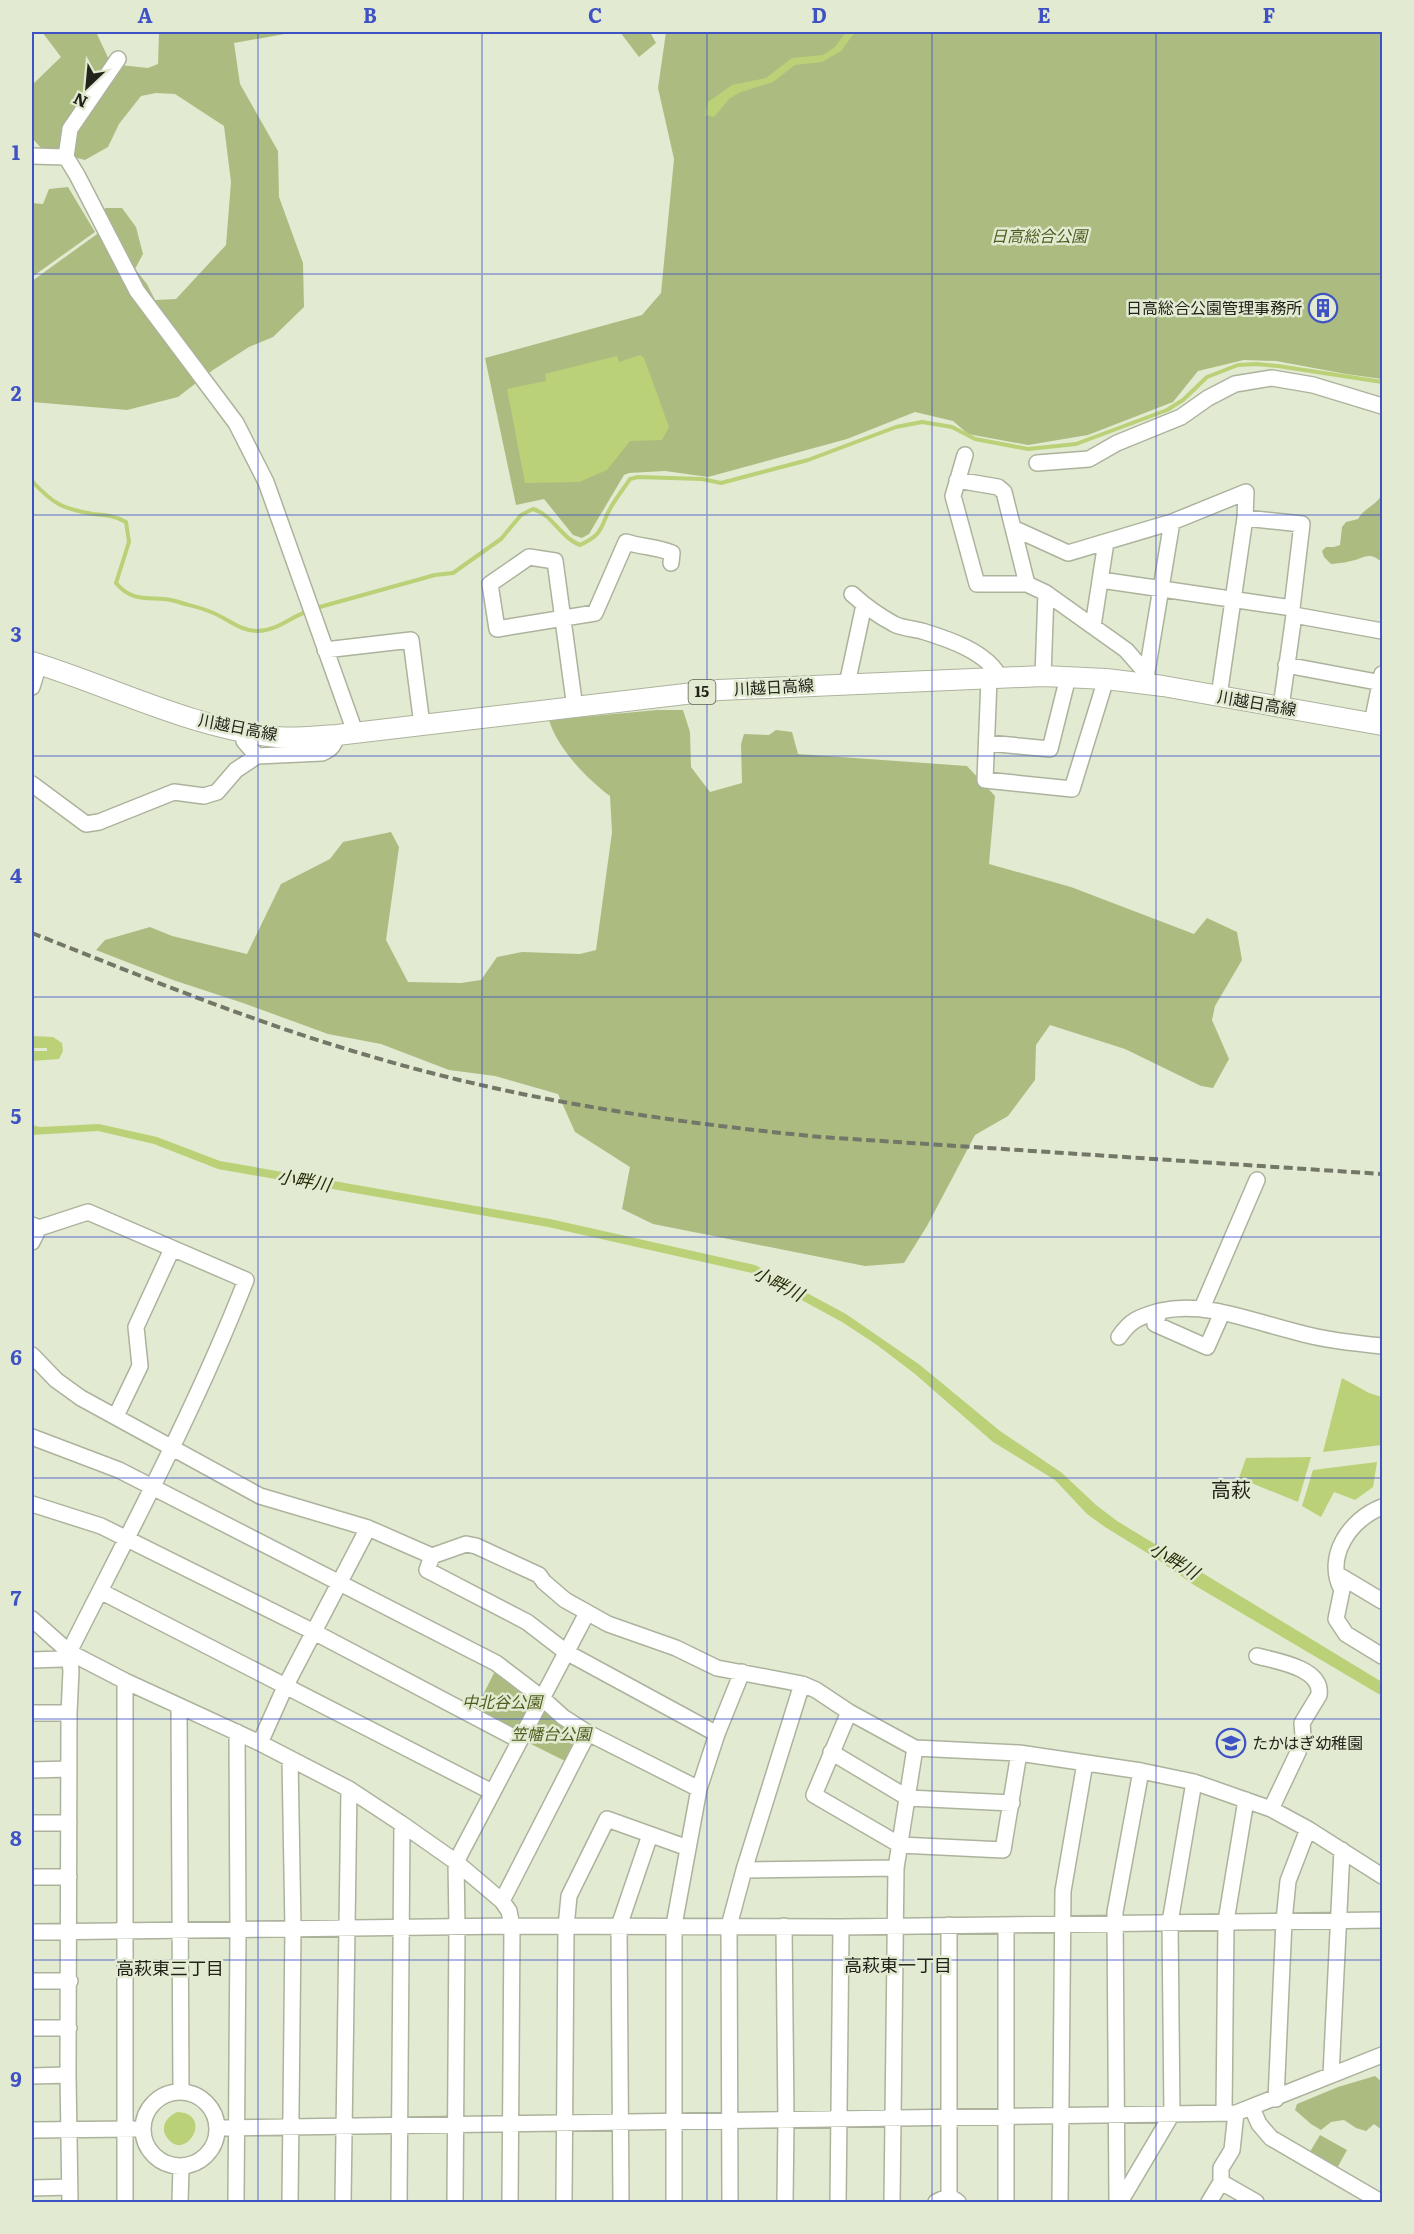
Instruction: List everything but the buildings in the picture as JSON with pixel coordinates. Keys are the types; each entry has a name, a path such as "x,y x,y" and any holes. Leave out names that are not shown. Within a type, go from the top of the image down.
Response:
{"main road":[{"name":"川越日高線","path":"35,663 185,716 243,732 280,737 346,734 719,690 1042,676 1146,679 1219,696 1378,724"}],"street":[{"path":"32,784 86,824 99,822 174,792 204,796 217,792 236,770 257,756 322,753 330,750 346,734 325,650 266,482 236,423 137,291 66,157 70,129 118,59"},
{"path":"32,156 66,157"},
{"path":"1037,463 1089,459 1117,443 1181,417 1208,398 1235,384 1272,378 1313,384 1383,406"},
{"path":"965,455 953,496 977,584 1027,584 1046,593 1126,650 1146,679"},
{"path":"957,480 998,487 1004,492 1027,584"},
{"path":"1013,528 1068,554 1172,522 1246,492 1245,518 1219,696"},
{"path":"1245,518 1302,524 1281,707"},
{"path":"1146,679 1172,522"},
{"path":"575,708 563,620 555,561 529,556 490,584 497,629 563,620 595,613 626,542 672,553 671,564"},
{"path":"1093,627 1106,542"},
{"path":"1101,580 1232,600 1383,631"},
{"path":"1042,676 1046,593"},
{"path":"852,594 864,605 895,624 948,640 973,652 995,668 985,780 1072,789 1106,678"},
{"path":"847,684 864,605"},
{"path":"325,650 411,640 422,725"},
{"path":"32,687 35,663"},
{"path":"1286,665 1382,680 1378,724"},
{"path":"988,743 1050,749 1068,677"},
{"path":"243,732 244,741 257,756"},
{"path":"1202,1308 1257,1180"},
{"path":"32,1660 62,1659 69,1652 153,1487 220,1345 246,1280 88,1212 34,1232"},
{"path":"116,1416 140,1365 136,1327 172,1249"},
{"path":"1119,1337 1127,1324 1137,1318 1176,1308 1202,1308 1296,1333 1342,1342 1383,1346"},
{"path":"1160,1311 1155,1324 1207,1347 1222,1313"},
{"path":"32,1355 56,1380 73,1392 260,1496 368,1528 432,1556 466,1544 476,1546 539,1575 543,1582 565,1599 608,1624 676,1648 717,1668 802,1684 915,1748 1019,1753 1141,1771 1194,1782 1271,1809 1308,1829 1383,1876"},
{"path":"32,1437 118,1470 153,1487 496,1663 563,1717 588,1733 699,1789"},
{"path":"32,1504 101,1526 314,1632 519,1740"},
{"path":"1383,1507 1364,1516 1340,1544 1336,1556 1338,1583 1342,1590 1336,1618 1346,1634 1383,1656"},
{"path":"260,1743 285,1687 368,1528"},
{"path":"432,1556 427,1570 527,1622 566,1652 717,1734"},
{"path":"1337,1574 1383,1601"},
{"path":"100,1591 492,1792"},
{"path":"455,2202 456,1862 587,1613"},
{"path":"32,1619 69,1652 125,1681 260,1743 349,1790 456,1862 502,1901 509,1911 512,1926 510,2202"},
{"path":"32,2188 70,2195 68,2075 71,1671 69,1652"},
{"path":"1257,1656 1300,1668 1315,1679 1320,1689 1319,1695 1302,1723 1303,1735 1298,1752 1271,1809"},
{"path":"674,2202 674,1925 699,1789 717,1734 742,1672"},
{"path":"125,1681 125,2202"},
{"path":"730,2202 732,2121 729,1926 744,1870 802,1684"},
{"path":"179,1706 181,2092"},
{"path":"849,1712 814,1795 900,1845 1003,1850 1019,1753"},
{"path":"32,1713 69,1713"},
{"path":"236,2202 237,1732"},
{"path":"502,1901 588,1733"},
{"path":"892,2202 896,1868 915,1748"},
{"path":"831,1752 908,1798 1012,1803"},
{"path":"290,1759 293,1928 290,2202"},
{"path":"1060,2202 1061,1923 1063,1891 1085,1763"},
{"path":"32,1770 69,1769"},
{"path":"1118,2202 1115,1912 1141,1771"},
{"path":"1118,2202 1172,2114 1170,1922 1194,1782"},
{"path":"344,2202 343,2127 349,1790"},
{"path":"1209,2202 1221,2182 1221,2168 1232,2150 1226,1921 1246,1800"},
{"path":"564,2202 566,1927 569,1896 608,1819 688,1848"},
{"path":"32,1823 69,1823"},
{"path":"399,2202 402,1824"},
{"path":"1276,2099 1288,1881 1308,1829"},
{"path":"621,2202 619,1926 650,1835"},
{"path":"1331,2075 1342,1850"},
{"path":"744,1870 896,1868"},
{"path":"32,1877 69,1877"},
{"path":"32,1932 346,1927 674,1925 841,1927 1383,1920"},
{"path":"948,2200 949,1925"},
{"path":"1006,1925 1006,2202"},
{"path":"784,1926 786,2119 784,2202"},
{"path":"838,2202 841,1927"},
{"path":"32,1981 70,1981"},
{"path":"32,2028 69,2028"},
{"path":"218,2128 1230,2113 1276,2099 1383,2055"},
{"path":"32,2076 68,2075"},
{"path":"181,2092 202,2099 216,2117 218,2128 211,2151 203,2160 181,2167 158,2160 150,2152 144,2142 143,2128 149,2107 169,2093 181,2092"},
{"path":"1252,2108 1259,2124 1271,2138 1381,2202"},
{"path":"32,2130 143,2128"},
{"path":"180,2202 181,2167"},
{"path":"1221,2182 1256,2202"}],"green space":[{"path":"42,32 96,32 111,64 148,68 158,64 159,32 296,32 234,43 240,84 278,151 279,197 303,263 304,307 273,337 249,347 213,370 178,397 127,410 32,402 32,281 104,229 105,208 122,208 136,227 143,254 135,269 147,284 155,300 176,299 226,245 231,182 224,126 175,94 156,93 141,96 119,124 108,147 85,160 42,149 32,138 32,85 61,57"},
{"path":"620,32 650,32 656,43 639,57"},
{"name":"日高総合公園","path":"666,32 1382,32 1382,379 1276,361 1244,360 1198,371 1173,402 1088,435 1028,445 968,434 953,421 915,412 847,439 708,477 665,471 629,473 624,475 589,534 582,538 573,535 544,499 516,505 485,358 642,315 661,293 674,159 658,88"},
{"path":"68,187 95,232 32,277 32,203 43,204 49,189"},
{"path":"1382,494 1382,562 1367,556 1331,564 1322,551 1326,547 1340,545 1342,527 1346,522 1358,519"},
{"path":"657,710 683,710 690,732 691,767 710,792 742,783 741,744 744,734 769,735 776,730 792,732 798,754 967,766 995,796 989,864 1071,887 1194,934 1207,918 1237,932 1242,960 1215,1006 1212,1020 1229,1059 1213,1088 1201,1086 1125,1049 1050,1025 1036,1045 1035,1080 1008,1116 975,1135 927,1226 904,1263 865,1266 653,1224 622,1209 630,1167 575,1132 558,1094 495,1076 449,1070 381,1044 328,1034 173,980 96,950 105,940 150,927 172,936 247,954 281,884 330,859 343,842 391,832 399,847 386,940 408,982 461,983 481,980 497,957 522,952 580,954 596,950 612,832 610,796 574,762 553,731 549,720"},
{"name":"中北谷公園","path":"494,1673 499,1674 526,1695 530,1703 516,1731 475,1711"},
{"name":"笠幡台公園","path":"545,1706 584,1734 569,1763 527,1742"},
{"path":"1375,2076 1382,2082 1382,2130 1374,2124 1366,2131 1344,2120 1331,2122 1321,2130 1295,2110 1297,2104 1338,2087"},
{"path":"1320,2135 1347,2150 1336,2170 1308,2155"}],"water":[{"path":"846,32 855,32 841,51 822,62 795,65 773,82 730,98 714,117 705,115 708,102 732,85 766,78 792,58 823,55 835,47"},
{"path":"640,355 644,358 669,427 662,440 630,441 607,470 579,482 525,483 507,389 546,381 545,374 617,356 619,362"},
{"path":"32,1036 53,1037 62,1043 63,1051 59,1059 32,1061 32,1051 47,1051 47,1048 32,1048"},
{"name":"小畔川","path":"99,1124 157,1137 220,1161 550,1219 755,1265 846,1314 920,1365 1000,1431 1062,1473 1117,1521 1382,1682 1382,1696 1194,1585 1105,1527 1087,1514 1055,1480 993,1442 915,1374 877,1345 842,1322 752,1273 548,1227 218,1169 154,1144 98,1131 32,1135 32,1125 40,1127"},
{"path":"1342,1378 1369,1393 1382,1397 1382,1445 1323,1452"},
{"path":"1311,1457 1298,1502 1239,1478 1246,1458"},
{"path":"1377,1462 1373,1487 1355,1500 1334,1492 1321,1517 1302,1506 1313,1470"},
{"path":"177,2112 188,2114 194,2120 194,2134 183,2145 175,2144 168,2139 164,2131 167,2120"}],"waterway":[{"path":"316,608 435,575 453,573 501,539 521,515 533,509 546,516 567,537 580,545 598,533 611,507 630,479 638,477 702,479 721,483 808,460 896,427 922,422 952,427 975,439 1028,449 1076,444 1167,410 1183,400 1207,377 1238,365 1278,366 1382,382"},
{"path":"32,481 59,504 126,522 129,542 116,583 130,594 144,598 167,599 198,607 239,627 258,631 271,629 309,611"}],"railway":[{"path":"32,933 196,997 321,1041 476,1084 590,1107 705,1124 821,1137 1382,1174"}],"place":[{"name":"日高総合公園管理事務所","path":"1323,308"},
{"name":"たかはぎ幼稚園","path":"1231,1743"}],"district":[{"name":"高萩","path":"1231,1490"},
{"name":"高萩東一丁目","path":"898,1966"},
{"name":"高萩東三丁目","path":"170,1969"}]}
